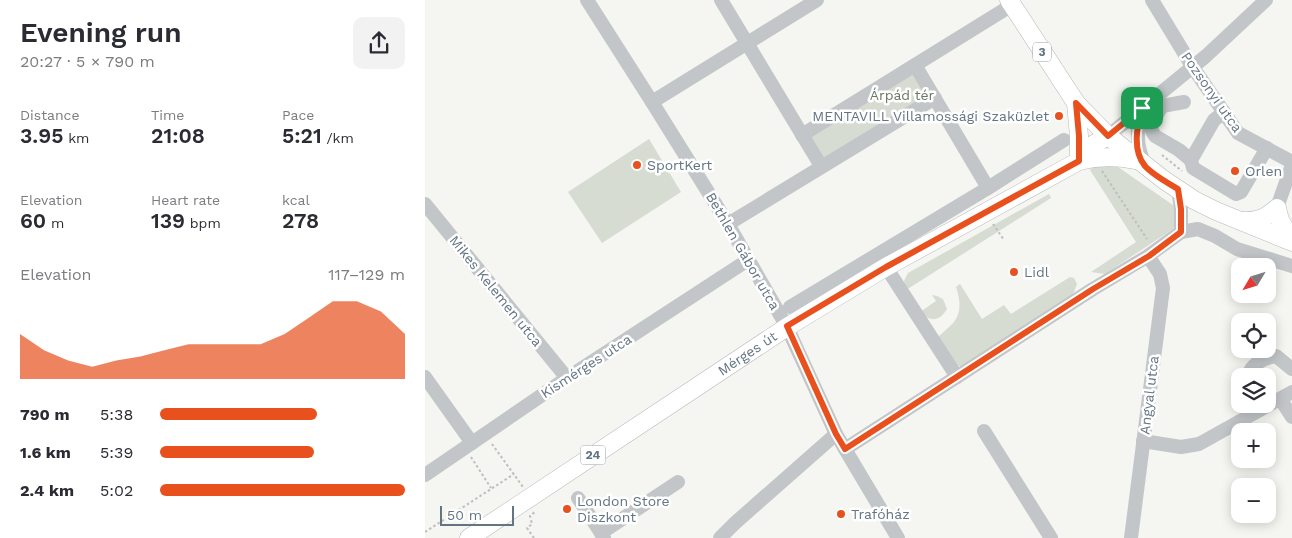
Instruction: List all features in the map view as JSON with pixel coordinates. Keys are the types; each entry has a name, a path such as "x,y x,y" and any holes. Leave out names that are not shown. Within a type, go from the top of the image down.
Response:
{"main road":[{"name":"3","path":"1011,3 1076,103 1108,136 1141,163 1178,189 1216,211 1292,242"},
{"path":"1076,103 1079,161 1096,156 1111,156 1141,163"},
{"name":"Mérges út","path":"469,538 787,326 886,267 1079,161 1089,147 1108,136"},
{"path":"1241,221 1254,221 1266,218 1277,208 1280,220 1292,242"}],"street":[{"name":"Bethlen Gábor utca","path":"587,0 728,224 787,326 836,434 898,538"},
{"path":"721,0 749,43 821,166"},
{"path":"652,102 817,0"},
{"name":"Pozsonyi utca","path":"1152,0 1193,66 1239,133 1292,164"},
{"path":"1108,136 1193,66 1265,0"},
{"path":"802,135 1011,3"},
{"path":"915,65 988,188"},
{"path":"728,224 935,98"},
{"path":"1184,102 1162,106 1151,124 1152,131 1155,136 1179,150 1191,160 1193,168 1236,194 1241,192 1267,148"},
{"path":"1141,163 1137,127 1142,108"},
{"path":"1191,160 1214,120 1224,112"},
{"path":"790,307 1064,140"},
{"path":"1268,233 1292,164"},
{"path":"1178,189 1181,209 1181,232"},
{"name":"Mikes Kelemen utca","path":"425,204 567,378"},
{"path":"845,449 1149,256 1181,232 1198,230 1215,236 1237,249 1292,266"},
{"name":"Angyal utca","path":"1131,538 1163,288 1160,274 1149,256"},
{"name":"Kismérges utca","path":"425,475 567,378 748,260"},
{"path":"886,267 957,377"},
{"path":"1252,368 1266,358 1276,356 1292,369"},
{"path":"425,377 468,445"},
{"path":"1286,396 1292,417"},
{"path":"1143,441 1181,447 1199,444 1250,413"},
{"path":"983,431 1051,538"},
{"path":"720,538 836,434"},
{"path":"578,498 603,536 678,482"}],"path":[{"path":"1098,165 1147,239"},
{"path":"993,224 1004,240"},
{"path":"485,434 538,509 530,516 532,524 527,528 534,538"},
{"path":"468,445 491,488"},
{"path":"425,531 514,474"}],"green space":[{"name":"Árpád tér","path":"914,67 931,98 821,164 805,136"},
{"name":"SportKert","path":"649,139 681,192 602,243 568,192"},
{"path":"1095,165 1115,165 1173,205 1177,217 1173,229 1105,274 1091,272 1136,242 1090,170"},
{"path":"1049,194 1051,198 906,290 904,281 908,273"},
{"path":"1070,277 1074,278 1077,284 1070,297 962,366 956,366 939,342 939,336 957,318 959,300 956,287 960,284 982,319 1004,305 1011,314"},
{"path":"932,295 943,299 947,309 941,316 934,319 927,318 920,312 936,301"}],"place":[{"name":"MENTAVILL Villamossági Szaküzlet","path":"1059,116"},
{"name":"SportKert","path":"637,165"},
{"name":"Orlen","path":"1235,171"},
{"name":"Lidl","path":"1014,272"},
{"name":"London Store Diszkont","path":"567,509"},
{"name":"Trafóház","path":"841,514"}],"route":[{"path":"1076,103 1108,136 1142,108 1137,127 1139,152 1145,166 1178,189 1181,209 1181,232 1149,256 1093,289 845,449 836,434 787,326 886,267 1079,161 1076,103"}]}
